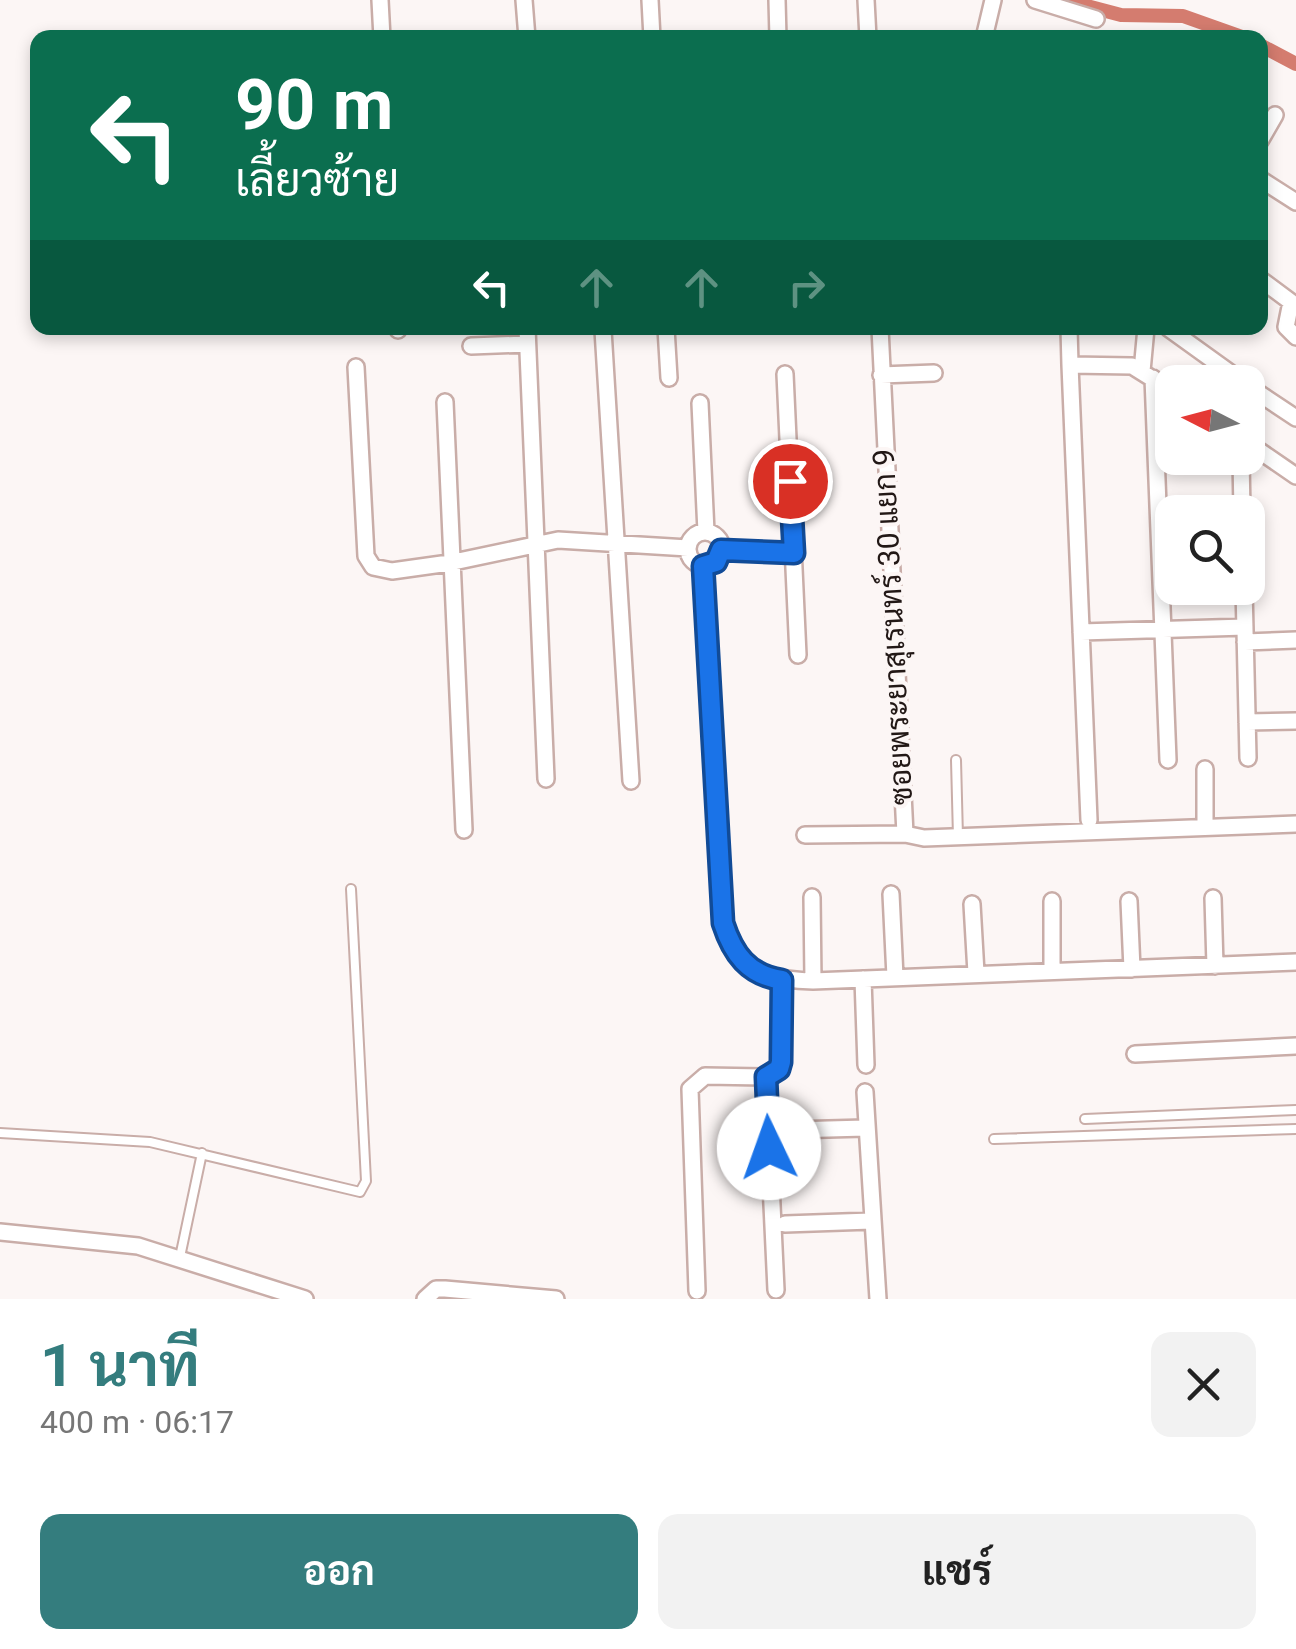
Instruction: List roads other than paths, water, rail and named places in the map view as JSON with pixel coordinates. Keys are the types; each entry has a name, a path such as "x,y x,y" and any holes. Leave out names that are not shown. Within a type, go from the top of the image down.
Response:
{"street":[{"path":"380,0 382,30"},
{"path":"524,0 526,30"},
{"path":"650,0 652,30"},
{"path":"777,0 778,30"},
{"path":"866,0 868,30"},
{"path":"986,30 993,0"},
{"path":"1035,0 1096,19"},
{"path":"1268,127 1275,115"},
{"path":"1268,185 1296,202"},
{"path":"1268,285 1292,302 1286,326 1296,337"},
{"path":"603,335 620,544 631,782"},
{"path":"666,335 669,378"},
{"name":"ซอยพระยาสุเรนทร์ 30 แยก 9","path":"880,335 905,834 958,837 1296,824"},
{"path":"1069,335 1089,820"},
{"path":"1146,335 1168,760"},
{"path":"1178,335 1219,365"},
{"path":"472,346 527,336 546,779"},
{"path":"1070,365 1111,363 1155,380"},
{"path":"356,367 369,563 392,570 537,543 688,548"},
{"path":"881,376 934,373"},
{"path":"786,374 798,654"},
{"path":"1265,397 1296,418"},
{"path":"445,402 449,562 464,830"},
{"path":"700,403 706,532"},
{"path":"1265,455 1296,476"},
{"path":"706,532 718,538 721,550 716,562 703,566 692,560 688,548 694,536 706,532"},
{"path":"721,550 794,553"},
{"path":"703,566 723,923 730,944 751,970 782,980 813,981 1296,962"},
{"path":"1244,605 1248,758"},
{"path":"1081,632 1163,628 1296,640"},
{"path":"1248,722 1296,721"},
{"path":"1205,770 1205,827"},
{"path":"805,835 905,834"},
{"path":"892,894 895,977"},
{"path":"812,897 813,981"},
{"path":"1213,898 1215,966"},
{"path":"1052,901 1052,970"},
{"path":"1129,901 1132,968"},
{"path":"972,904 976,973"},
{"path":"863,979 866,1065"},
{"path":"697,1290 690,1089 705,1076 766,1077 779,1069 782,980"},
{"path":"1135,1054 1296,1046"},
{"path":"766,1077 776,1290"},
{"path":"865,1092 870,1221 878,1299"},
{"path":"792,1130 865,1128"},
{"path":"785,1224 870,1221"},
{"path":"0,1232 115,1242 180,1257 305,1299"},
{"path":"427,1298 436,1289 469,1295 556,1299"}],"lane":[{"path":"956,760 958,837"},
{"path":"0,1133 128,1139 202,1153 353,1192 366,1186 351,889"},
{"path":"1085,1120 1296,1110"},
{"path":"994,1139 1296,1129"},
{"path":"180,1257 202,1153"}],"waterway":[{"path":"1064,0 1121,15 1183,16 1222,30"},
{"path":"1268,49 1296,64"}]}
